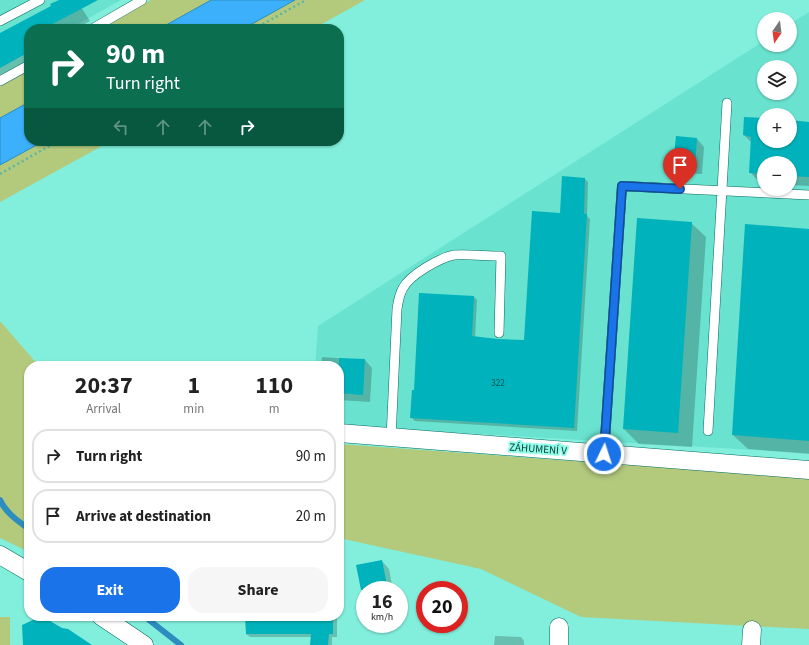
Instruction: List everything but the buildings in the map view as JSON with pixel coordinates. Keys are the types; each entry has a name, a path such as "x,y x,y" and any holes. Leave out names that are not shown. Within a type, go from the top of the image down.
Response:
{"street":[{"name":"ZÁHUMENÍ V","path":"344,433 809,470"},
{"path":"0,555 24,569"},
{"path":"108,621 144,645"},
{"path":"559,627 559,645"}],"lane":[{"path":"0,20 40,0"},
{"path":"101,24 142,0"},
{"path":"0,81 24,68"},
{"path":"708,431 727,103"},
{"path":"604,454 622,186 809,195"},
{"path":"391,438 397,309 400,296 406,283 438,261 454,255 501,256 500,333"}],"path":[{"path":"263,24 306,0"},
{"path":"0,174 49,146"}],"shaded area":[{"path":"0,0 121,0 78,24 24,24 24,36 0,67"},
{"path":"211,0 295,0 252,24 168,24"},
{"path":"809,12 809,453 344,426 344,361 315,361 318,326 757,45 757,52 797,52 797,20"},
{"path":"24,105 24,146 35,146 0,165 0,118"}],"green space":[{"path":"151,0 211,0 168,24 107,24"},
{"path":"295,0 365,0 322,24 252,24"},
{"path":"24,70 24,105 0,118 0,83"},
{"path":"35,146 102,146 0,202 0,165"},
{"path":"0,321 35,361 24,361 24,550 0,538"},
{"path":"344,444 809,478 809,629 581,617 481,569 344,539"},
{"path":"0,617 10,617 10,645 0,645"}],"waterway":[{"path":"0,500 9,513 24,525"},
{"path":"150,621 181,645"}],"route":[{"path":"604,454 622,186 680,189"}]}
